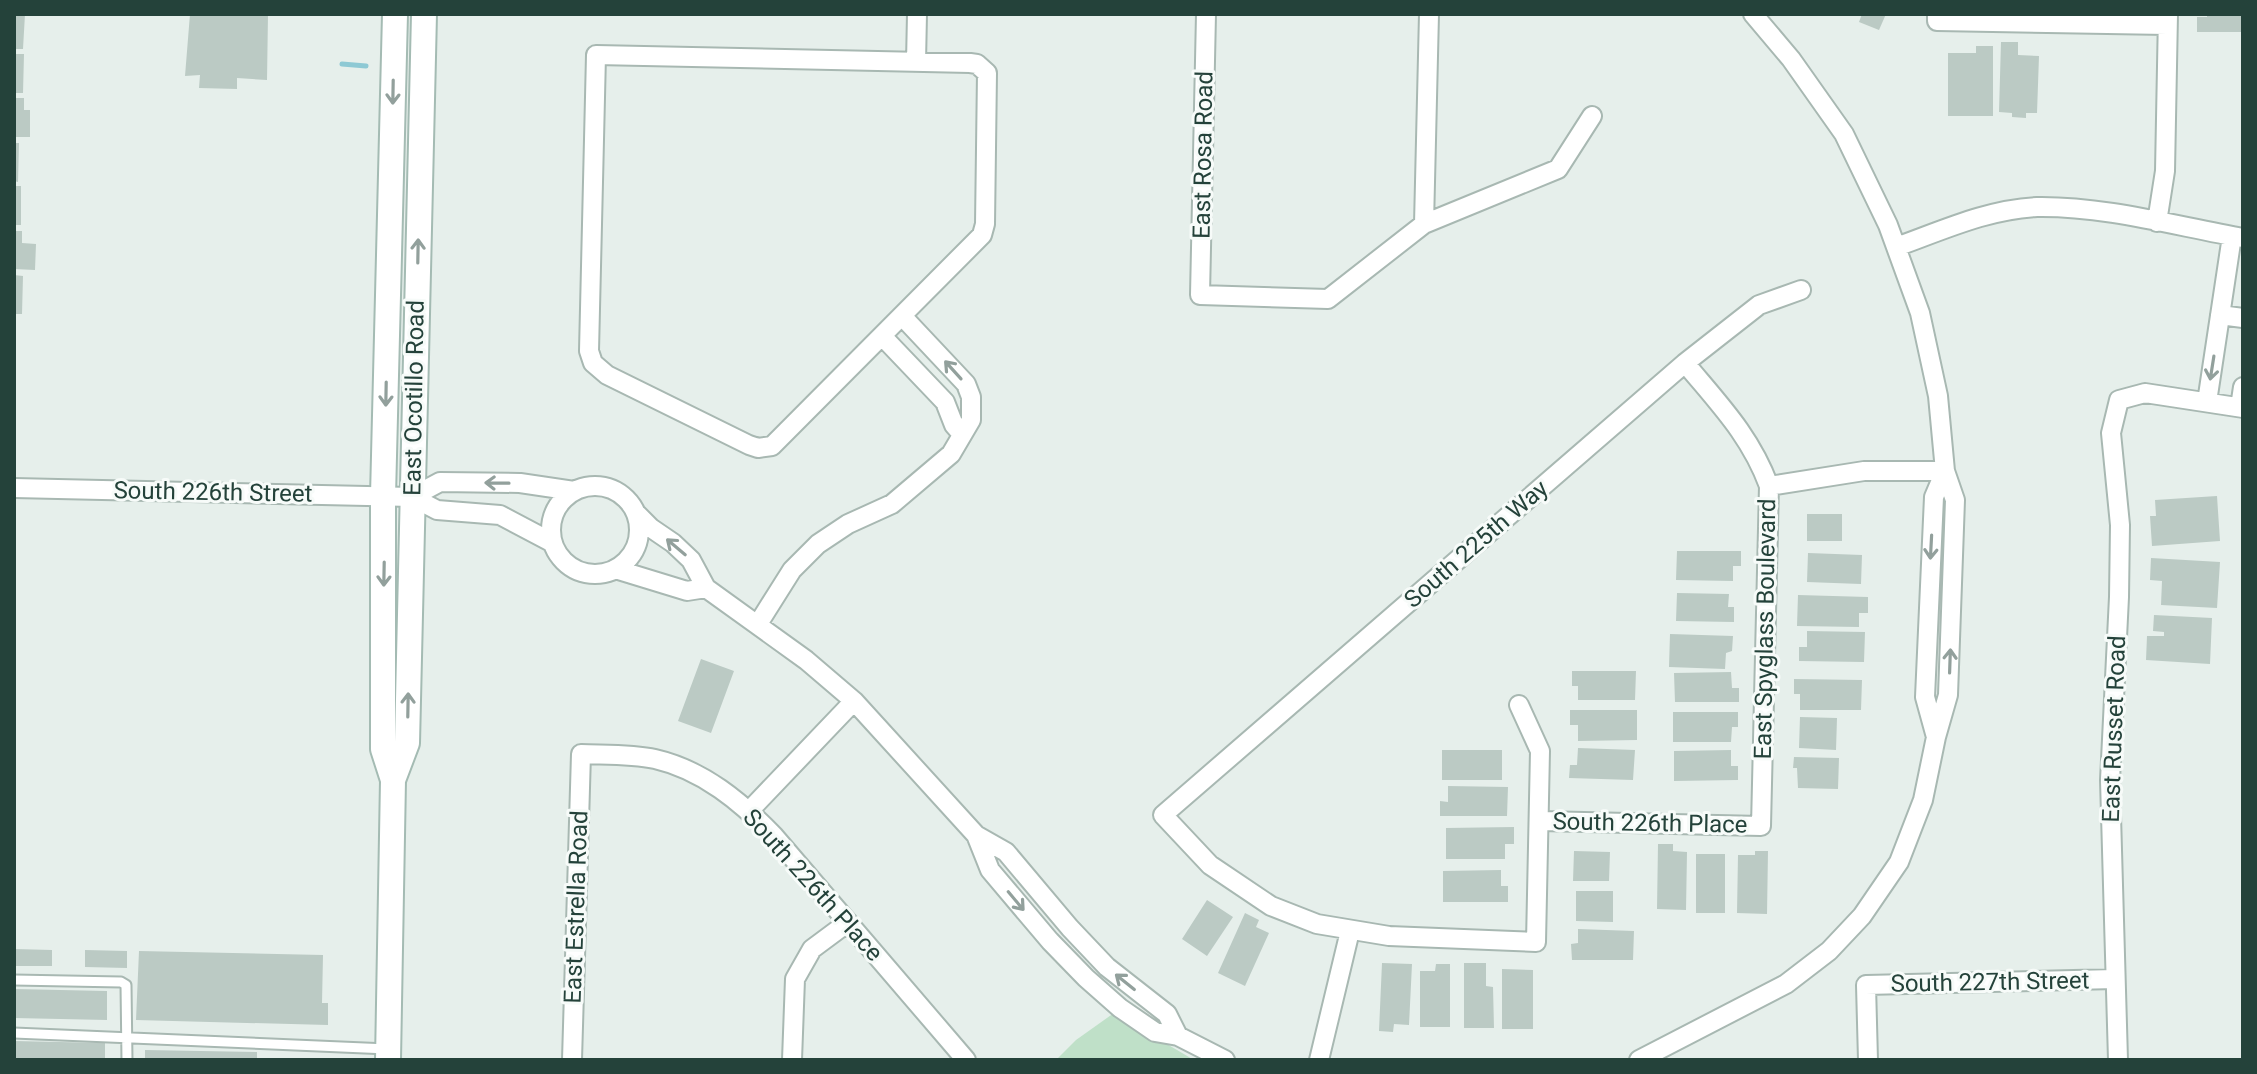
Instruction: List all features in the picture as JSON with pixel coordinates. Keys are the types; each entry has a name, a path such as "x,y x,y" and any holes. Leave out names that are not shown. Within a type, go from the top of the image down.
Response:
{"main road":[{"name":"East Ocotillo Road","path":"388,1054 393,780 383,749 383,496 395,14"},
{"name":"East Ocotillo Road","path":"393,780 407,743 424,14"}],"street":[{"path":"916,62 917,14"},
{"name":"East Rosa Road","path":"1206,14 1200,295 1328,299 1424,224"},
{"path":"1429,14 1424,224 1558,169 1592,116"},
{"path":"1639,1060 1786,984 1829,951 1862,916 1899,862 1923,800 1948,695 1955,500 1945,471 1938,396 1920,313 1896,247 1844,134 1791,59 1753,14"},
{"path":"1937,18 2168,20 2165,171 2157,222"},
{"path":"596,55 916,62 970,63 982,68 987,79 984,231 979,240 783,436 765,448 749,445 599,370 589,351 596,55"},
{"path":"1896,247 1980,217 2036,207 2108,212 2238,237 2220,315 2207,402 2242,407 2243,387"},
{"name":"South 225th Way","path":"1350,931 1317,924 1271,906 1210,865 1163,815 1685,363 1759,305 1801,290"},
{"path":"2220,315 2243,318"},
{"path":"758,624 802,558 832,533 878,512 905,494 951,454 960,442 961,433 967,428 972,411 966,384 903,317"},
{"path":"883,337 945,402 954,425 961,433"},
{"name":"East Spyglass Boulevard","path":"1685,363 1746,436 1769,486 1761,826"},
{"name":"East Russet Road","path":"2118,1060 2110,780 2120,525 2111,433 2119,400 2145,393 2207,402"},
{"path":"1769,486 1864,471 1945,471"},
{"path":"412,497 440,482 520,483 574,491 598,485 621,494 651,528 691,560 706,588 806,660 854,701 976,835 990,870 1086,978 1120,1008 1155,1032 1178,1036 1225,1060"},
{"name":"South 226th Street","path":"14,488 412,497"},
{"path":"574,491 562,500 554,513 551,528 553,543 567,564 578,571 603,573 615,569 634,551 639,539 636,513"},
{"path":"412,497 437,510 500,515 553,543"},
{"path":"615,569 687,591 706,588"},
{"path":"749,811 854,701"},
{"path":"1319,1060 1350,931 1399,937 1536,942 1540,751 1519,705"},
{"name":"South 226th Place","path":"581,754 655,759 694,773 749,811 774,836 966,1060"},
{"name":"East Estrella Road","path":"572,1060 581,754"},
{"name":"South 226th Place","path":"1540,821 1761,826"},
{"path":"792,1060 795,979 812,949 847,923"},
{"name":"South 227th Street","path":"1868,1060 1866,985 2115,979"}],"lane":[{"path":"14,980 121,982 127,989 127,1060"},
{"path":"14,1033 128,1036 388,1054"}],"green space":[{"path":"1114,1013 1194,1060 1056,1060 1076,1040"}],"building":[{"path":"14,14 25,14 23,49 14,49"},
{"path":"190,14 268,14 267,80 237,78 237,89 199,88 200,75 185,76"},
{"path":"1862,14 1886,14 1879,30 1859,22"},
{"path":"2207,14 2243,14 2243,32 2197,32 2197,17 2207,17"},
{"path":"2001,42 2018,42 2018,55 2039,56 2037,113 2026,113 2026,118 1999,112"},
{"path":"1976,46 1993,46 1993,116 1948,116 1948,53 1976,53"},
{"path":"14,54 24,54 23,93 14,93"},
{"path":"14,98 24,98 24,110 30,110 30,137 14,137"},
{"path":"14,143 19,143 18,182 14,181"},
{"path":"14,186 21,186 21,225 14,225"},
{"path":"14,231 22,231 22,243 36,244 35,270 14,269"},
{"path":"14,275 23,276 22,314 14,314"},
{"path":"2217,496 2220,541 2152,546 2150,516 2156,516 2155,500"},
{"path":"1807,514 1842,514 1842,541 1807,541"},
{"path":"1677,551 1741,551 1741,566 1733,566 1733,581 1676,580"},
{"path":"1808,553 1862,555 1861,584 1807,582"},
{"path":"2151,558 2220,562 2217,608 2161,605 2162,581 2150,580"},
{"path":"1677,593 1729,594 1728,607 1734,607 1734,622 1676,621"},
{"path":"1798,595 1868,597 1868,613 1859,613 1859,627 1797,626"},
{"path":"2154,615 2212,618 2210,664 2146,660 2147,636 2164,636 2164,632 2153,631"},
{"path":"1807,631 1865,632 1864,662 1799,661 1799,647 1807,647"},
{"path":"1670,634 1733,636 1732,651 1726,653 1725,669 1669,667"},
{"path":"701,659 734,671 711,733 678,721"},
{"path":"1572,671 1636,671 1635,700 1578,700 1578,686 1572,686"},
{"path":"1731,672 1732,688 1739,688 1739,702 1675,702 1674,673"},
{"path":"1794,679 1862,680 1861,710 1800,710 1800,694 1794,694"},
{"path":"1570,710 1637,710 1637,740 1578,741 1578,725 1570,725"},
{"path":"1673,712 1738,712 1738,727 1732,727 1731,742 1673,742"},
{"path":"1800,717 1837,718 1836,750 1799,748"},
{"path":"1578,748 1635,750 1633,780 1569,778 1570,765 1577,765"},
{"path":"1442,750 1502,750 1502,780 1442,780"},
{"path":"1731,750 1731,766 1738,766 1738,780 1674,781 1674,751"},
{"path":"1794,757 1839,758 1838,789 1798,788"},
{"path":"1448,786 1508,787 1507,816 1440,816 1440,801 1448,802"},
{"path":"1514,827 1514,844 1505,844 1505,859 1446,859 1446,828"},
{"path":"1658,844 1673,844 1673,851 1687,852 1686,910 1657,909"},
{"path":"1574,851 1610,852 1609,881 1573,881"},
{"path":"1755,851 1768,851 1767,914 1737,913 1738,855 1755,855"},
{"path":"1696,854 1725,854 1725,913 1696,913"},
{"path":"1501,870 1501,886 1508,886 1508,902 1443,902 1443,871"},
{"path":"1576,891 1613,891 1613,922 1576,921"},
{"path":"1207,900 1233,917 1207,956 1182,939"},
{"path":"1245,913 1259,920 1256,927 1269,933 1245,986 1218,973"},
{"path":"1578,929 1634,931 1633,960 1572,960 1571,944 1578,943"},
{"path":"14,949 52,950 52,966 14,966"},
{"path":"85,950 127,951 127,968 85,967"},
{"path":"139,951 323,955 322,1003 328,1003 328,1025 136,1020"},
{"path":"1382,963 1412,964 1409,1025 1394,1024 1393,1032 1379,1031"},
{"path":"1464,963 1486,963 1486,986 1493,987 1494,1028 1464,1028"},
{"path":"1436,964 1450,964 1450,1027 1420,1027 1420,971 1435,971"},
{"path":"1502,969 1533,970 1533,1029 1502,1029"},
{"path":"14,989 107,991 107,1020 14,1018"},
{"path":"14,1041 105,1043 105,1060 14,1060"},
{"path":"145,1050 257,1052 257,1060 145,1060"}],"waterway":[{"path":"342,64 366,66"}]}
